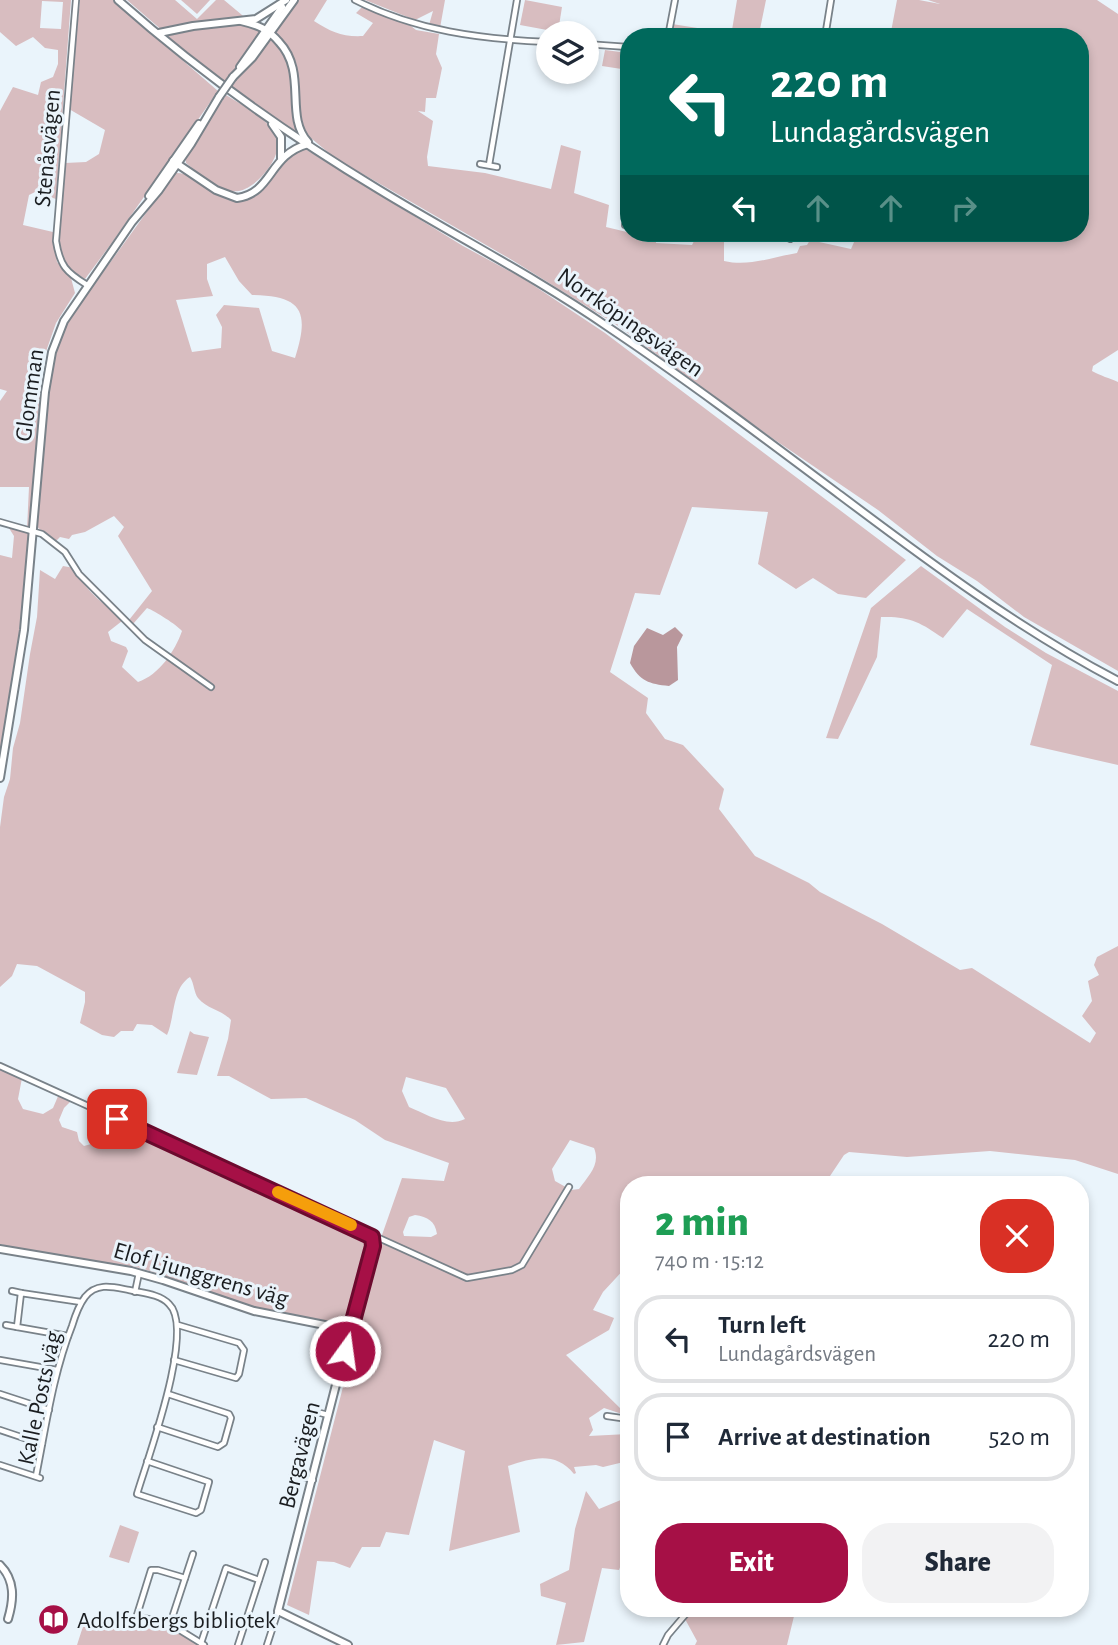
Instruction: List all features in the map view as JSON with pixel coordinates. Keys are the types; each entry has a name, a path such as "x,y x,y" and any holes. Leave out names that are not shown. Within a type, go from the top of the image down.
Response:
{"main road":[{"name":"Norrköpingsvägen","path":"117,0 267,117 380,190 523,272 581,309 950,577 1026,628 1118,681"},
{"path":"157,33 193,26 241,22 265,15 286,0"},
{"path":"268,31 286,0"},
{"path":"268,31 294,0"},
{"path":"176,162 216,190 237,198 258,191 281,158 296,148 311,146 300,130 291,58 268,31 258,25 241,22"},
{"name":"Glomman","path":"0,778 24,630 48,364 60,329 87,285 196,137 219,97 268,31"},
{"path":"267,117 281,137 281,158"},
{"name":"Elof Ljunggrens väg","path":"0,1249 139,1273 254,1311 350,1330"},
{"name":"Bergavägen","path":"278,1611 350,1330"},
{"path":"0,1565 9,1577 13,1592 8,1619"},
{"path":"278,1611 348,1645"}],"street":[{"name":"Stenåsvägen","path":"76,0 56,241 60,260 65,268 87,285"},
{"path":"355,0 382,13 440,31 536,41"},
{"path":"489,165 517,0"},
{"path":"670,28 675,0"},
{"path":"826,28 831,0"},
{"path":"599,45 620,46"},
{"path":"480,164 497,167"},
{"path":"0,522 43,534 65,552 79,575 150,645 211,687"},
{"path":"0,1066 467,1278 512,1270 522,1265 569,1187"},
{"name":"Bergavägen","path":"350,1330 373,1246 370,1234"},
{"path":"135,1292 139,1273"},
{"name":"Kalle Posts väg","path":"0,1465 38,1477 57,1370 81,1303 91,1291 112,1286 154,1296 169,1303 178,1325"},
{"path":"12,1291 81,1303"},
{"path":"17,1326 21,1293"},
{"path":"6,1325 68,1336"},
{"path":"147,1461 207,1480 209,1486 201,1510 198,1513 137,1493 167,1394 178,1325 234,1342 243,1348 250,1346"},
{"path":"174,1360 236,1378 243,1348"},
{"path":"0,1360 57,1370"},
{"path":"0,1394 49,1410"},
{"path":"157,1427 218,1447 224,1443 231,1418 229,1414 167,1394"},
{"path":"309,1410 329,1415"},
{"path":"607,1416 620,1418"},
{"path":"0,1430 42,1444"},
{"path":"293,1474 313,1480"},
{"path":"170,1624 193,1554"},
{"path":"238,1645 265,1562"},
{"path":"185,1578 154,1569 150,1572 137,1615 170,1624 203,1644 226,1566 259,1580"},
{"name":"Bergavägen","path":"267,1645 278,1611"},
{"path":"663,1645 683,1617"}],"shaded area":[{"path":"0,0 71,0 56,199 35,192 29,195 23,225 53,232 57,262 71,278 75,293 56,323 43,360 22,619 0,756 0,555 12,558 14,536 7,525 27,529 29,487 0,487 0,401 7,391 0,389 0,111 13,87 38,95 41,82 53,77 58,64 58,50 45,48 33,37 16,46 0,32","holes":["42,1 63,2 61,29 40,28"]},
{"path":"80,0 113,0 218,91 85,279 64,262 59,229 65,163 86,162 99,154 105,130 69,109"},
{"path":"127,0 175,0 197,19 216,0 224,0 248,20 164,32"},
{"path":"181,0 210,0 197,14"},
{"path":"296,0 327,0 314,21 343,35 363,36 373,23 356,13 363,6 416,30 439,34 436,54 442,68 436,98 426,98 425,112 418,111 433,121 428,166 485,173 551,189 561,145 581,151 574,193 609,205 606,227 620,230 620,242 692,245 694,242 724,242 724,261 742,263 797,253 800,246 809,242 851,249 854,242 1089,242 1089,28 892,28 897,0 940,4 928,0 1097,0 1118,14 1118,350 1093,366 1092,371 1118,382 1118,671 1024,617 615,324 512,260 335,158 306,134 301,123 296,62 274,32"},
{"path":"365,0 445,0 440,28 429,25 433,11 415,20"},
{"path":"525,0 562,7 560,21 536,21 536,28 520,25"},
{"path":"737,0 766,0 760,28 732,28"},
{"path":"672,24 697,28 672,28"},
{"path":"244,25 263,30 226,83 167,36 195,28"},
{"path":"269,36 289,59 299,135 231,86"},
{"path":"605,50 620,52 620,69 602,66"},
{"path":"226,95 267,123 278,144 266,172 240,191 225,190 213,184 186,163 185,157"},
{"path":"302,147 463,246 524,279 605,333 906,560 866,598 838,594 813,578 796,589 758,564 768,512 692,507 660,595 635,593 610,672 648,698 646,713 665,739 683,745 724,789 719,809 755,856 809,883 820,892 882,924 960,970 972,968 1090,1043 1096,1033 1082,1016 1092,1001 1088,981 1099,975 1094,965 1097,957 1118,946 1118,1174 1075,1160 990,1151 907,1157 849,1152 830,1176 620,1176 620,1274 603,1292 593,1310 614,1318 609,1330 566,1355 620,1408 620,1413 604,1408 589,1418 593,1430 589,1436 620,1434 620,1463 603,1467 574,1467 574,1474 559,1462 543,1458 508,1466 520,1532 449,1551 465,1451 434,1440 409,1535 386,1532 380,1547 362,1547 350,1568 334,1562 317,1561 309,1615 287,1605 382,1235 402,1178 444,1181 449,1163 385,1140 355,1120 306,1098 271,1099 229,1076 217,1076 231,1020 198,998 190,977 177,995 167,1035 152,1025 137,1024 133,1031 121,1031 114,1037 102,1035 80,1023 85,992 37,966 17,964 12,976 0,987 0,827 37,617 40,570 55,579 63,566 74,568 97,598 129,620 152,591 118,536 124,527 114,516 85,532 72,535 69,539 60,537 55,542 36,526 52,360 67,322 175,173 185,174 223,197 244,200 260,192 280,164","holes":["225,257 239,281 252,295 282,299 298,309 302,328 295,358 272,351 259,308 224,305 216,315 222,327 221,348 192,352 176,300 213,296 207,279 207,264","147,608 182,631 165,661 153,674 138,682 122,667 128,651 126,647 111,641 108,632 122,621 133,624","406,1077 446,1088 465,1119 444,1121 409,1107 402,1091","570,1140 594,1148 595,1165 579,1189 571,1190 555,1181 552,1169","415,1215 430,1220 437,1234 431,1237 404,1236 409,1217"]},
{"path":"921,566 1005,627 1046,653 1118,691 1118,765 1030,745 1052,665 967,609 943,638 914,621 881,617 877,657 838,739 826,738 871,608"},
{"path":"675,627 683,635 677,647 678,680 669,686 646,680 630,663 634,646 647,628 663,635"},
{"path":"190,1031 209,1037 197,1075 177,1073"},
{"path":"0,1068 22,1078 18,1099 23,1109 43,1114 53,1108 59,1094 72,1100 64,1108 59,1120 62,1127 77,1132 79,1141 84,1146 91,1144 98,1113 368,1237 369,1246 349,1320 340,1323 261,1309 141,1268 39,1254 0,1244"},
{"path":"586,1491 599,1509 620,1500 619,1570 602,1568 584,1642 556,1645 566,1603 541,1596 540,1584 569,1570 575,1529"},
{"path":"120,1525 139,1532 129,1563 109,1557"},
{"path":"128,1612 130,1621 158,1623 200,1645 77,1645 86,1617 102,1622"},
{"path":"794,1617 787,1645 695,1645 697,1641 685,1619"}],"slow traffic":[{"path":"278,1192 351,1225"}],"place":[{"name":"Adolfsbergs bibliotek","path":"54,1620"}],"route":[{"path":"117,1119 372,1237 373,1246 345,1351"}]}
